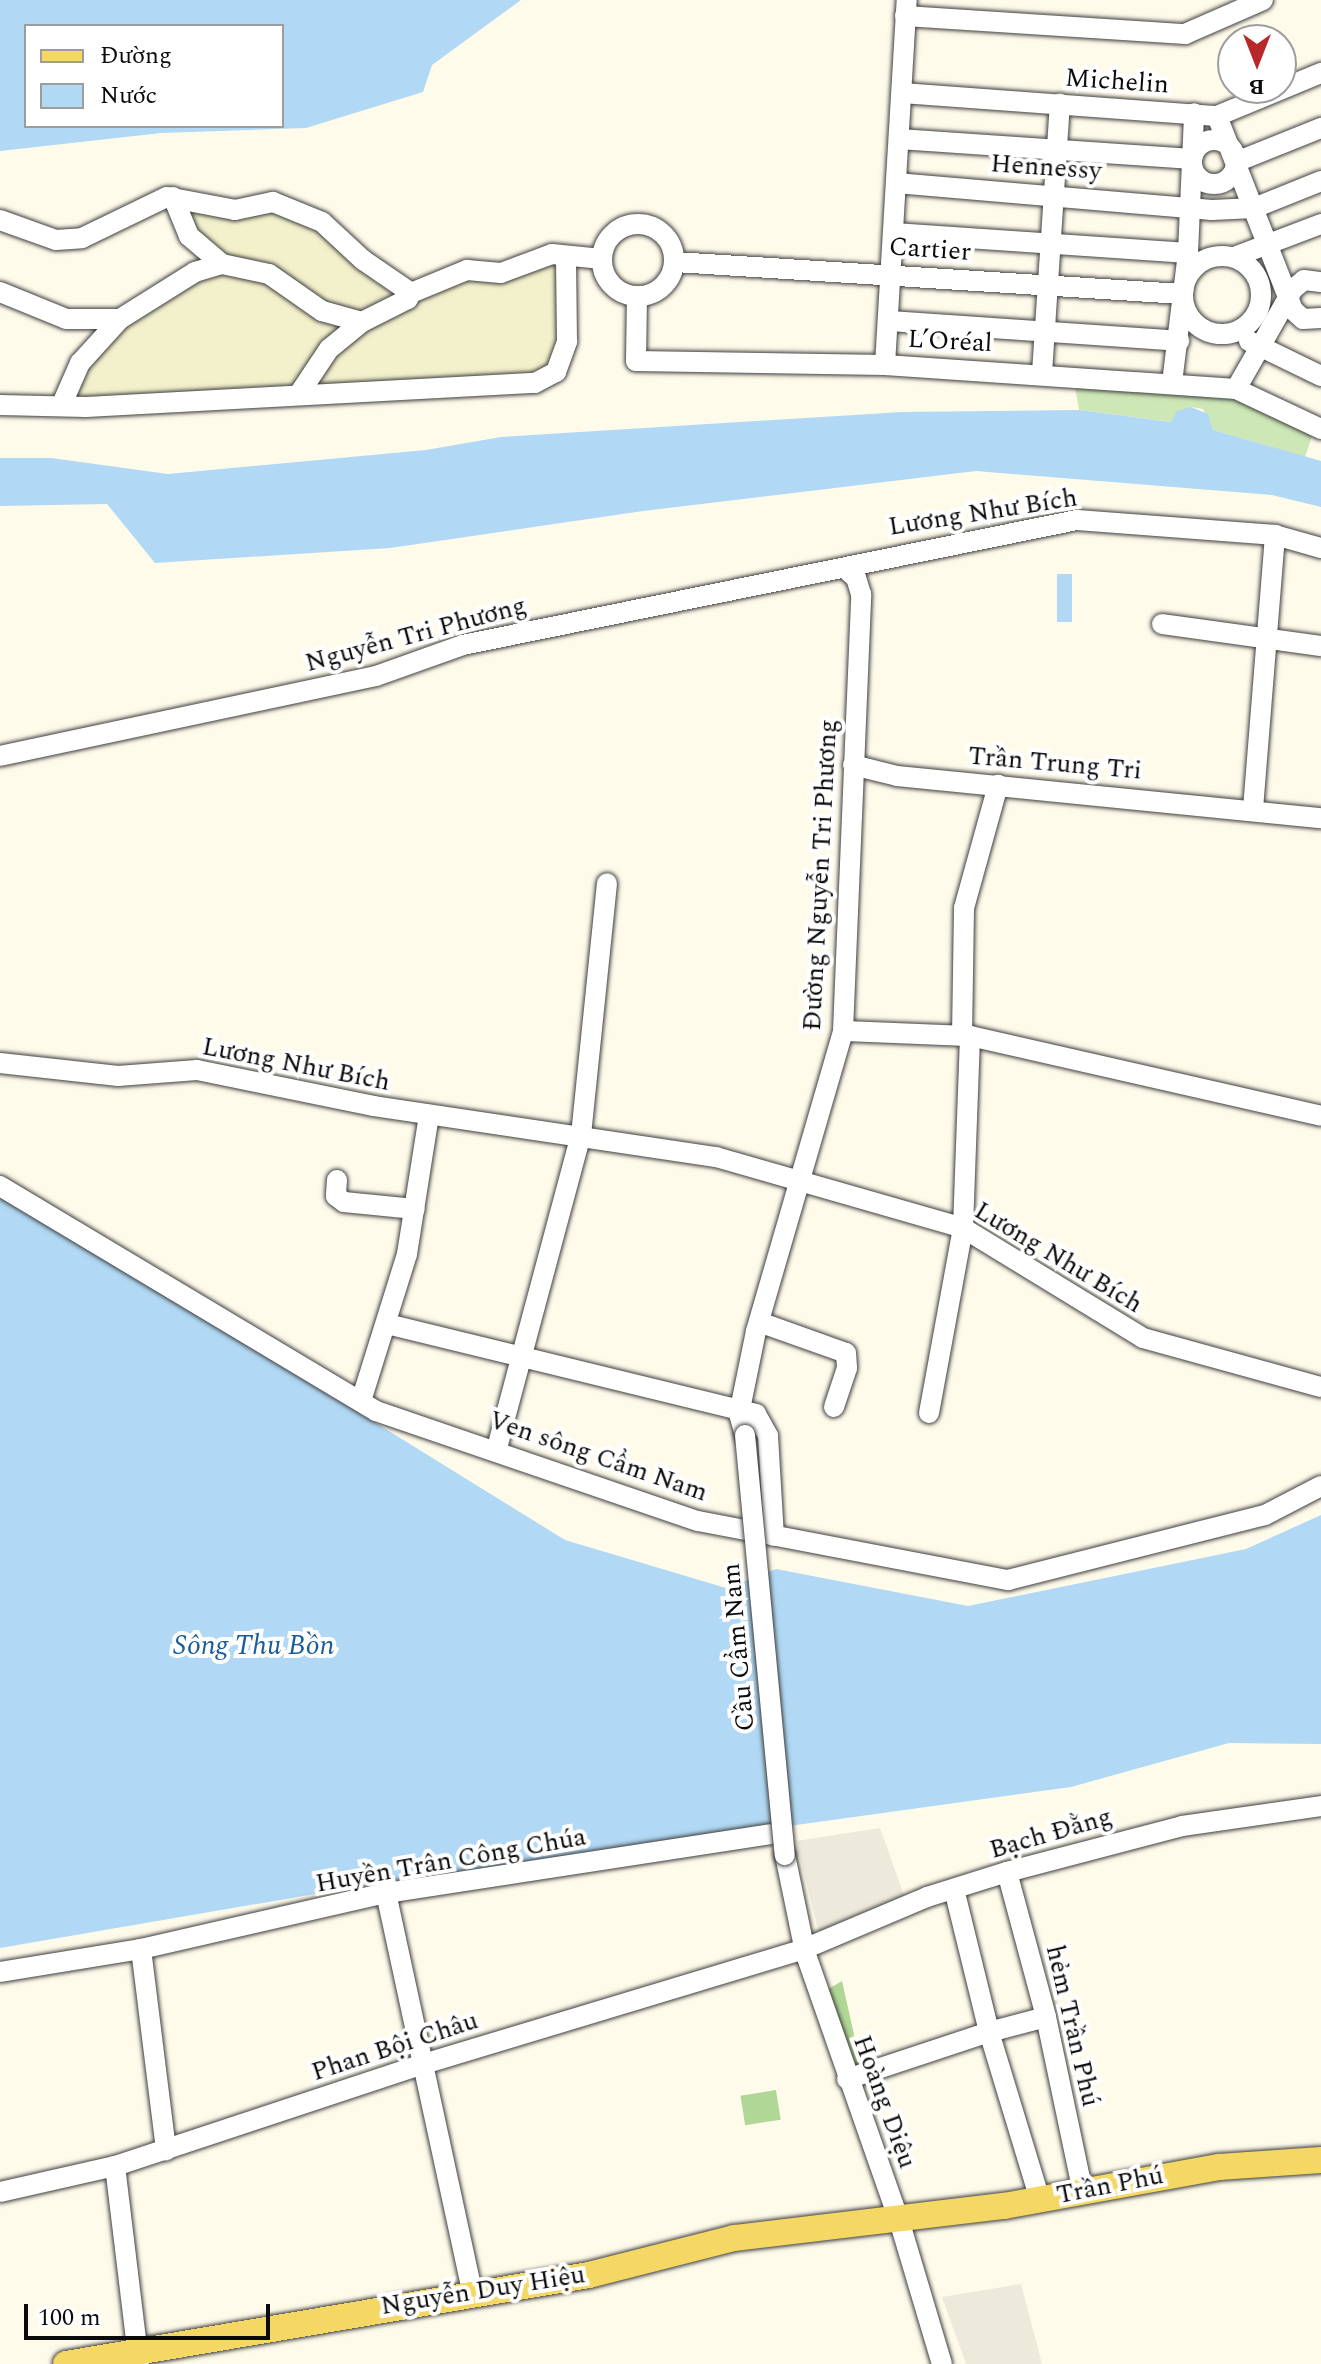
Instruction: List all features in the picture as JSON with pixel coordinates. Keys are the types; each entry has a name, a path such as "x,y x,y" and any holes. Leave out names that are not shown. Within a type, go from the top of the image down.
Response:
{"main road":[{"name":"Trần Phú","path":"899,2220 1083,2193 1219,2167 1321,2160"},
{"name":"Nguyễn Duy Hiệu","path":"66,2364 138,2358 472,2292 589,2275 734,2238 899,2220"}],"street":[{"path":"906,8 1185,34 1263,0"},
{"name":"L’Oréal","path":"906,8 885,365 1042,373 1236,389 1321,429"},
{"name":"Michelin","path":"902,93 1217,116 1321,73"},
{"path":"1042,373 1060,104"},
{"path":"1172,383 1188,253 1194,113"},
{"path":"1217,116 1291,296 1293,310 1315,322"},
{"path":"1236,162 1231,148 1212,140 1198,146 1192,159 1194,172 1209,183 1228,179 1236,162 1321,128"},
{"path":"899,139 1192,159"},
{"path":"1254,208 1321,181"},
{"name":"Hennessy","path":"896,183 1191,209 1254,208"},
{"path":"0,220 56,240 82,238 148,203 173,197 235,210 273,202 301,210 411,293"},
{"path":"173,197 189,236 222,264 269,274 322,311 362,322"},
{"path":"635,224 666,237 675,262 660,290 637,297 614,288 602,259 614,234 635,224"},
{"path":"1182,294 1199,263 1234,257 1321,224"},
{"path":"894,233 1188,253"},
{"path":"299,394 316,364 362,322 408,299 411,293 467,270 501,273 552,254 602,259"},
{"path":"0,405 62,404 86,407 547,379 556,372 567,341 566,257"},
{"path":"1234,257 1259,281 1259,311"},
{"name":"Cartier","path":"675,262 891,273 1182,294"},
{"path":"62,404 80,363 120,319 195,272 222,264"},
{"path":"1236,389 1291,296 1304,280 1320,280"},
{"path":"0,292 66,319 120,319"},
{"path":"1182,294 1197,326 1232,333 1321,376"},
{"path":"1232,333 1259,311 1291,296"},
{"path":"637,297 636,361 885,365"},
{"path":"889,321 1179,341"},
{"name":"Lương Như Bích","path":"847,570 871,559 1077,520 1275,535 1321,548"},
{"path":"1253,809 1263,640 1275,535"},
{"name":"Nguyễn Tri Phương","path":"0,756 376,676 463,645 847,570"},
{"name":"Đường Nguyễn Tri Phương","path":"739,1414 759,1322 796,1183 843,1031 861,594 856,578 847,570"},
{"path":"1162,624 1321,646"},
{"name":"Trần Trung Tri","path":"853,765 897,776 1321,818"},
{"path":"929,1413 963,1228 964,908 998,785"},
{"path":"497,1448 581,1135 607,883"},
{"path":"843,1031 966,1036 1321,1116"},
{"name":"Lương Như Bích","path":"0,1063 118,1076 197,1070 429,1115 716,1157 796,1183 963,1228 1143,1338 1321,1387"},
{"path":"361,1401 387,1324 415,1209 429,1115"},
{"path":"337,1180 336,1196 344,1202 415,1209"},
{"name":"Ven sông Cẩm Nam","path":"0,1186 376,1411 497,1448 662,1511 774,1536 1008,1580 1265,1515 1321,1486"},
{"path":"759,1322 846,1353 847,1368 834,1407"},
{"path":"387,1324 739,1414 756,1414 764,1423 774,1536"},
{"name":"Cầu Cẩm Nam","path":"739,1414 745,1435 785,1855"},
{"name":"Bạch Đằng","path":"804,1949 954,1889 1007,1872 1196,1823 1321,1806"},
{"name":"Huyền Trân Công Chúa","path":"0,1972 141,1949 386,1893 771,1834"},
{"name":"Hoàng Diệu","path":"785,1855 804,1949 847,2079 899,2220 942,2364"},
{"name":"hẻm Trần Phú","path":"1007,1872 1046,2017 1083,2193"},
{"path":"954,1889 989,2032 1040,2200"},
{"path":"386,1893 427,2063 472,2292"},
{"path":"141,1949 166,2150"},
{"name":"Phan Bội Châu","path":"0,2192 115,2166 427,2063 804,1949"},
{"path":"847,2079 989,2032 1046,2017"},
{"path":"115,2166 138,2358"}],"shaded area":[{"path":"174,208 301,210 411,293 566,257 556,372 86,407 64,392 96,340 222,264"},
{"path":"880,1828 905,1898 819,1933 796,1841"},
{"path":"1021,2284 1042,2364 966,2364 942,2297"}],"green space":[{"path":"1075,386 1239,397 1313,433 1305,457 1213,430 1203,409 1191,407 1172,422 1079,410"},
{"path":"842,1981 864,2079 855,2081 825,1991"},
{"path":"776,2090 781,2120 745,2125 740,2096"}],"water":[{"path":"0,0 521,0 432,65 423,92 306,128 161,133 0,151"},
{"path":"1191,407 1208,414 1213,430 1321,461 1321,507 1272,495 976,471 643,511 390,548 155,563 107,504 0,506 0,458 51,458 168,474 426,450 501,437 902,412 1079,410 1171,422 1177,411"},
{"path":"1057,574 1072,574 1072,622 1057,622"},
{"name":"Sông Thu Bồn","path":"0,1197 82,1241 565,1540 726,1588 776,1569 968,1606 1246,1549 1321,1515 1321,1744 1229,1743 1071,1787 385,1882 0,1948"}]}
